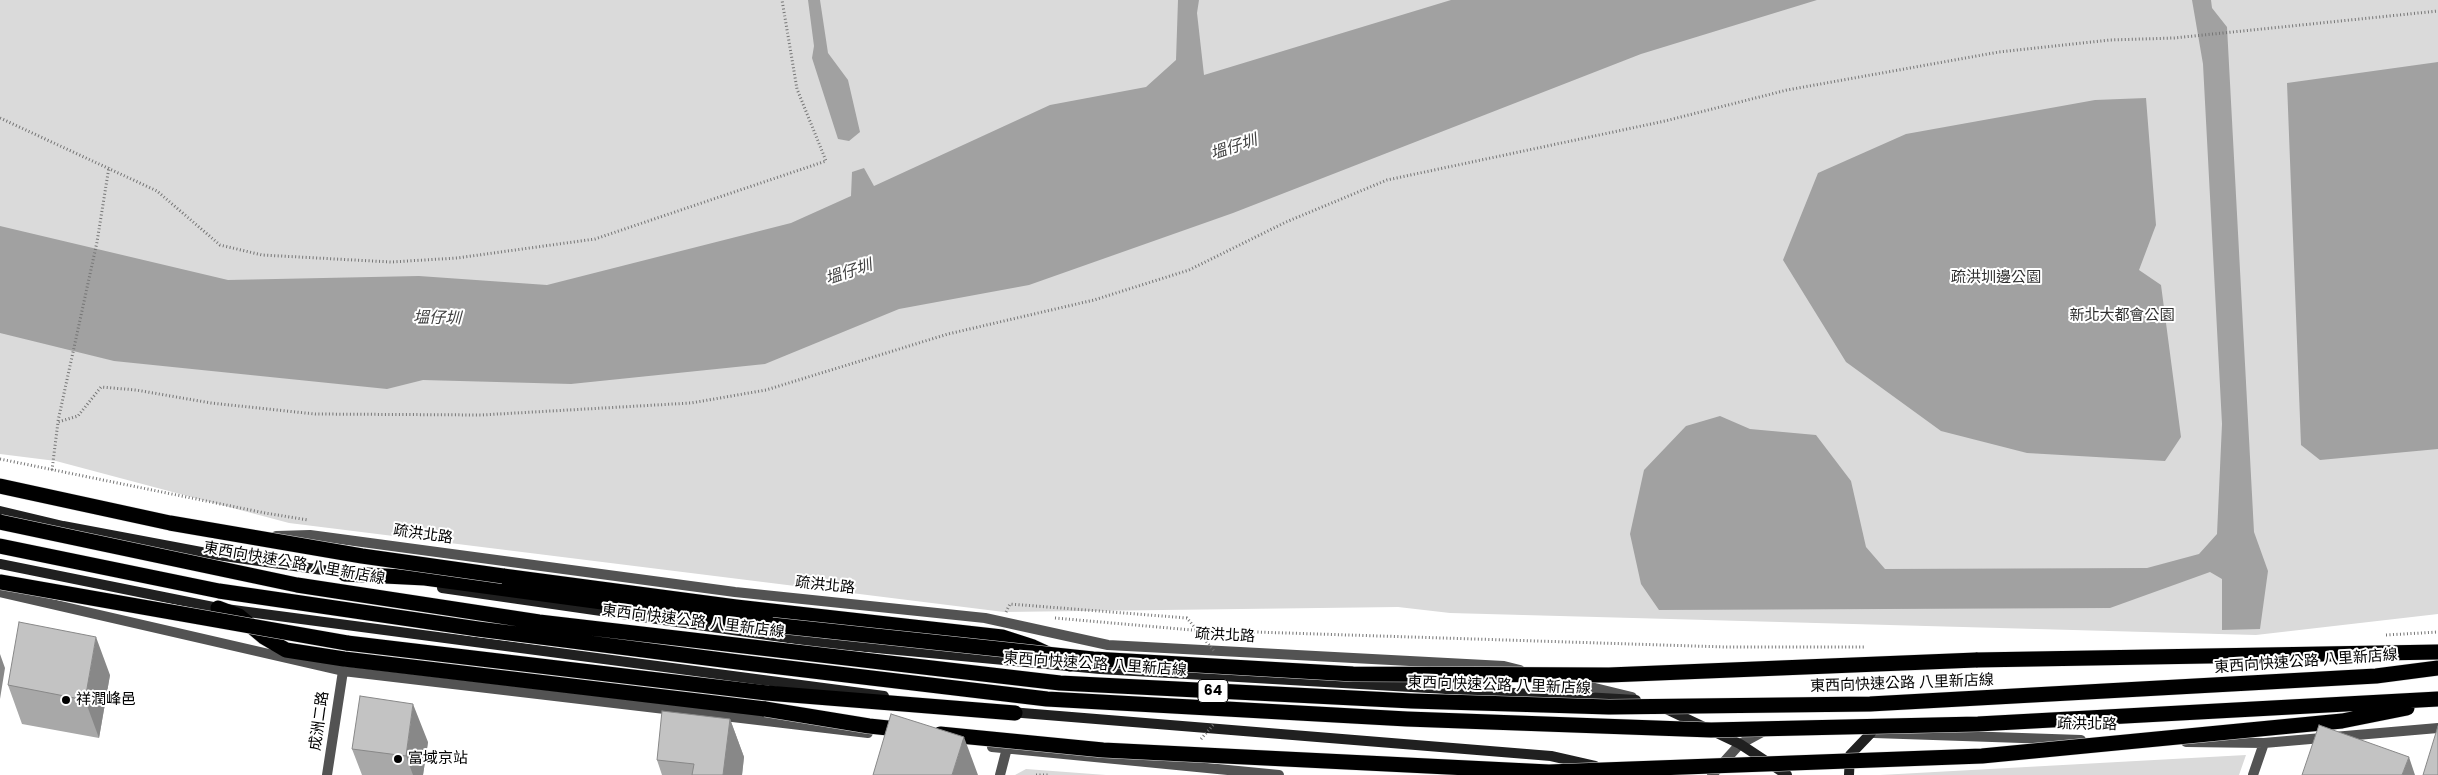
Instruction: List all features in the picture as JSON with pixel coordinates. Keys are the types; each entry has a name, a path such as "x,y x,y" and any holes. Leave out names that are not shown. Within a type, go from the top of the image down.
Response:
{"highway":[{"path":"0,486 170,522 362,556 736,607 1002,637 1034,647 1070,664"},
{"name":"東西向快速公路 八里新店線","path":"0,522 297,585 510,618 1060,683 1412,701 1599,706 1870,704 2376,676 2438,668"},
{"name":"64","path":"0,546 218,591 728,661 1047,699 1407,719 1711,730 1978,724 2438,700"},
{"path":"345,574 425,578 772,625 1093,659 1353,674 1609,675 1976,660 2438,652"},
{"path":"0,582 347,642 767,693 1015,713"},
{"path":"218,608 240,616 264,637 286,650 344,659 765,708 923,735 1102,750 1549,772 1982,756 2342,721 2438,700"}],"street":[{"name":"疏洪北路","path":"0,490 222,538 310,535 735,592 985,618 1108,645 1504,666 1647,701 1740,744"},
{"name":"疏洪北路","path":"0,511 63,526 217,555 823,643 1110,669 1647,701"},
{"path":"0,564 218,608 1015,713 1551,756 1637,775"},
{"path":"0,592 343,671 923,735 1008,748 1279,775"},
{"name":"成洲二路","path":"327,775 343,671"},
{"name":"疏洪北路","path":"1712,775 1740,744 1776,724 1871,733 2056,740 2264,744 2438,728"},
{"path":"1849,775 1850,755 1871,733"},
{"path":"1740,744 1786,775"},
{"path":"2253,775 2264,744"},
{"path":"1000,775 1008,748"},
{"path":"1551,756 1572,775"}],"path":[{"path":"0,118 158,191 220,245 262,255 391,262 457,258 595,239 826,161 797,89 782,0"},
{"path":"58,422 78,416 101,387 136,390 211,403 315,414 481,416 691,403 766,390 948,334 1094,300 1189,270 1286,222 1387,180 1665,121 1787,90 1999,52 2110,40 2174,38 2438,11"},
{"path":"52,470 58,422 97,242 108,167"},
{"path":"0,458 265,513 314,521"},
{"path":"996,611 1015,613"},
{"path":"1052,618 1192,630 1725,647 1875,647"},
{"path":"2378,636 2438,632"},
{"path":"1036,775 1050,775"}],"green space":[{"name":"新北大都會公園","path":"0,0 2438,0 2438,614 2256,635 1450,613 1398,607 1004,612 289,523 56,461 0,454"},
{"path":"2246,755 2239,775 1880,775"},
{"path":"1026,769 1106,775 1015,775"}],"water":[{"path":"808,0 820,0 828,53 848,80 860,132 849,141 838,139 812,58 814,46"},
{"name":"塭仔圳","path":"1178,0 1199,0 1197,13 1204,75 1451,0 1817,0 1641,54 1233,213 1029,285 899,309 765,364 571,384 423,380 387,389 114,361 0,333 0,226 228,280 419,276 547,285 791,223 851,196 852,172 864,168 874,186 1050,105 1146,87 1176,60"},
{"path":"2192,0 2211,0 2212,8 2227,27 2254,532 2268,571 2260,629 2222,630 2222,579 2210,572 2110,608 1659,610 1641,584 1630,534 1644,470 1686,426 1720,416 1750,429 1816,435 1851,481 1866,547 1885,569 2147,568 2199,554 2217,534 2222,424 2203,64"},
{"path":"2438,62 2438,449 2320,460 2301,445 2287,83"},
{"path":"2146,98 2156,225 2139,270 2161,285 2181,437 2165,461 2027,453 1941,431 1846,362 1783,260 1818,173 1906,134 2095,100"}],"building":[{"path":"19,622 96,637 85,700 8,685"},
{"path":"360,696 413,704 406,756 352,749"},
{"path":"662,711 730,719 723,775 692,775 694,764 657,760"},
{"path":"891,714 964,737 952,775 873,775"},
{"path":"2319,725 2409,757 2402,775 2302,775"},
{"path":"2438,726 2438,775 2423,775"}],"place":[{"name":"祥潤峰邑","path":"66,700"},
{"name":"富域京站","path":"398,759"}],"park label":[{"name":"疏洪圳邊公園","path":"1996,278"}]}
